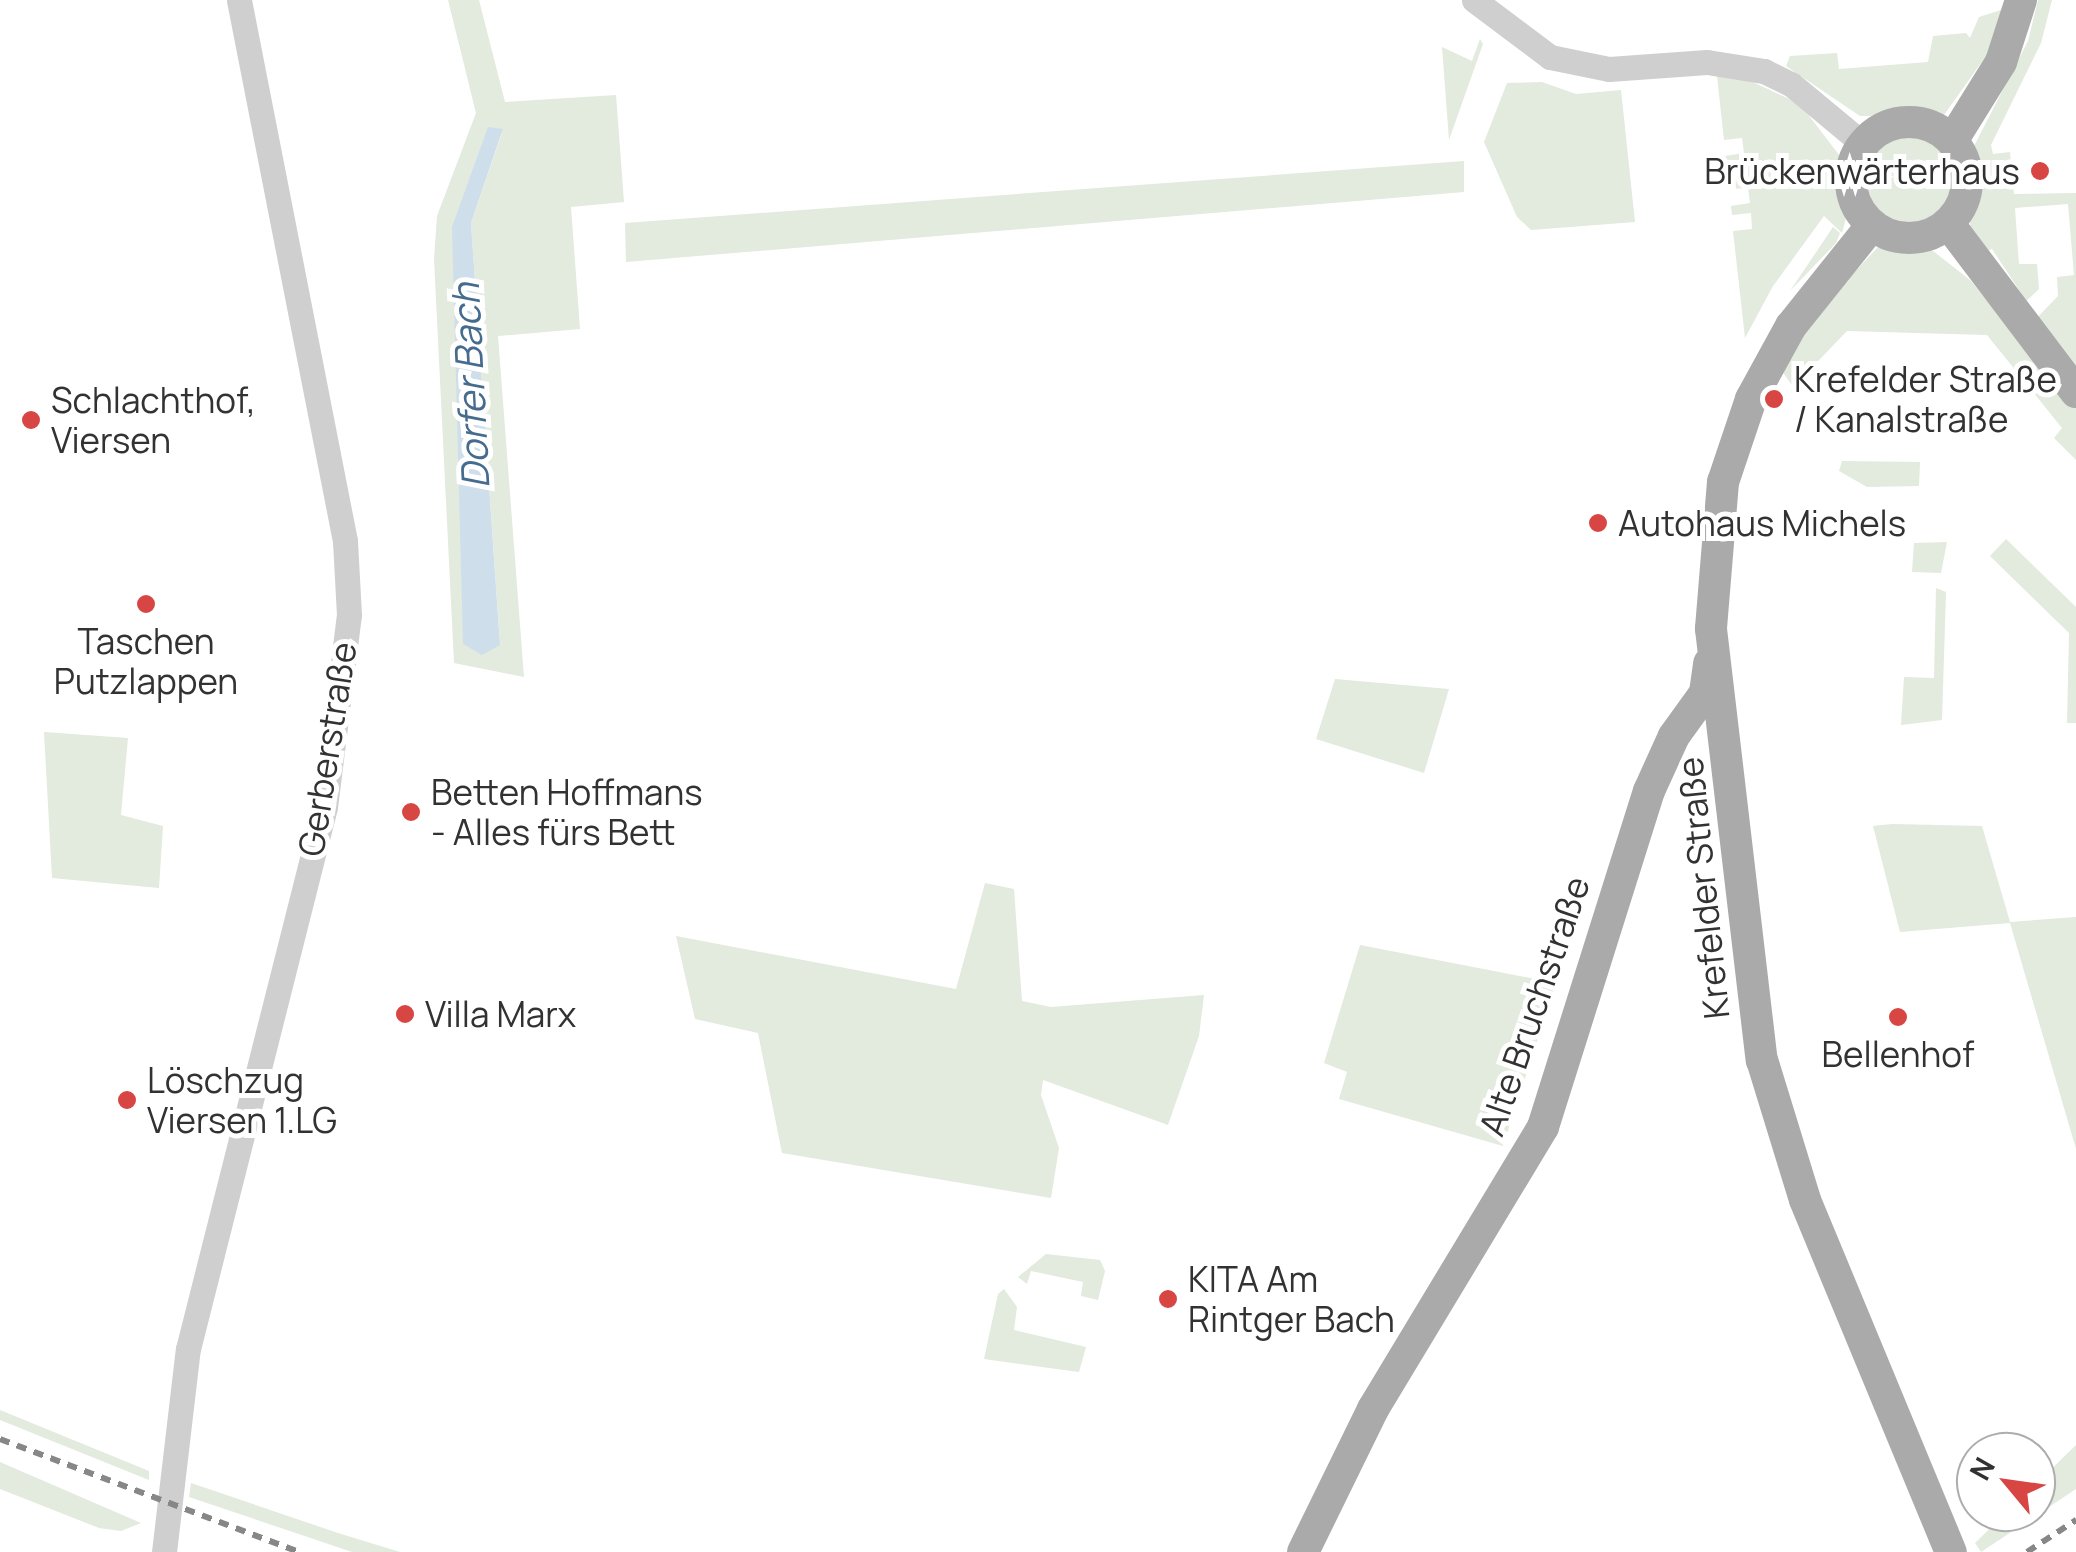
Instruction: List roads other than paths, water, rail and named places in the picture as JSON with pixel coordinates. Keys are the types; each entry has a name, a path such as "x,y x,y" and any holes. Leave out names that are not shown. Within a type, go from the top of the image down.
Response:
{"main road":[{"path":"1952,141 2001,62 2022,0"},
{"path":"1912,122 1952,141 1967,179 1962,203 1948,223 1910,238 1872,225 1859,210 1851,181 1864,144 1890,125 1912,122"},
{"path":"1948,223 2076,392"},
{"name":"Krefelder Straße","path":"1872,225 1791,326 1751,399 1722,482 1712,629 1762,1060 1805,1200 1951,1552"},
{"name":"Alte Bruchstraße","path":"1303,1552 1373,1409 1543,1127 1649,792 1674,736 1705,693 1712,629"}],"street":[{"name":"Gerberstraße","path":"164,1552 188,1350 325,807 348,615 345,541 239,0"},
{"path":"1474,0 1550,56 1609,69 1707,62 1764,71 1791,84 1864,144"}],"water":[{"name":"Dorfer Bach","path":"488,127 503,129 471,223 500,645 482,655 463,644 452,227"}],"railway":[{"path":"0,1439 299,1552"},
{"path":"2027,1552 2076,1520"}],"place":[{"name":"Brückenwärterhaus","path":"2040,171"},
{"name":"Krefelder Straße / Kanalstraße","path":"1774,399"},
{"name":"Schlachthof, Viersen","path":"31,420"},
{"name":"Autohaus Michels","path":"1598,523"},
{"name":"Taschen Putzlappen","path":"146,604"},
{"name":"Betten Hoffmans - Alles fürs Bett","path":"411,812"},
{"name":"Villa Marx","path":"405,1014"},
{"name":"Bellenhof","path":"1898,1017"},
{"name":"Löschzug Viersen 1.LG","path":"127,1100"},
{"name":"KITA Am Rintger Bach","path":"1168,1299"}]}
